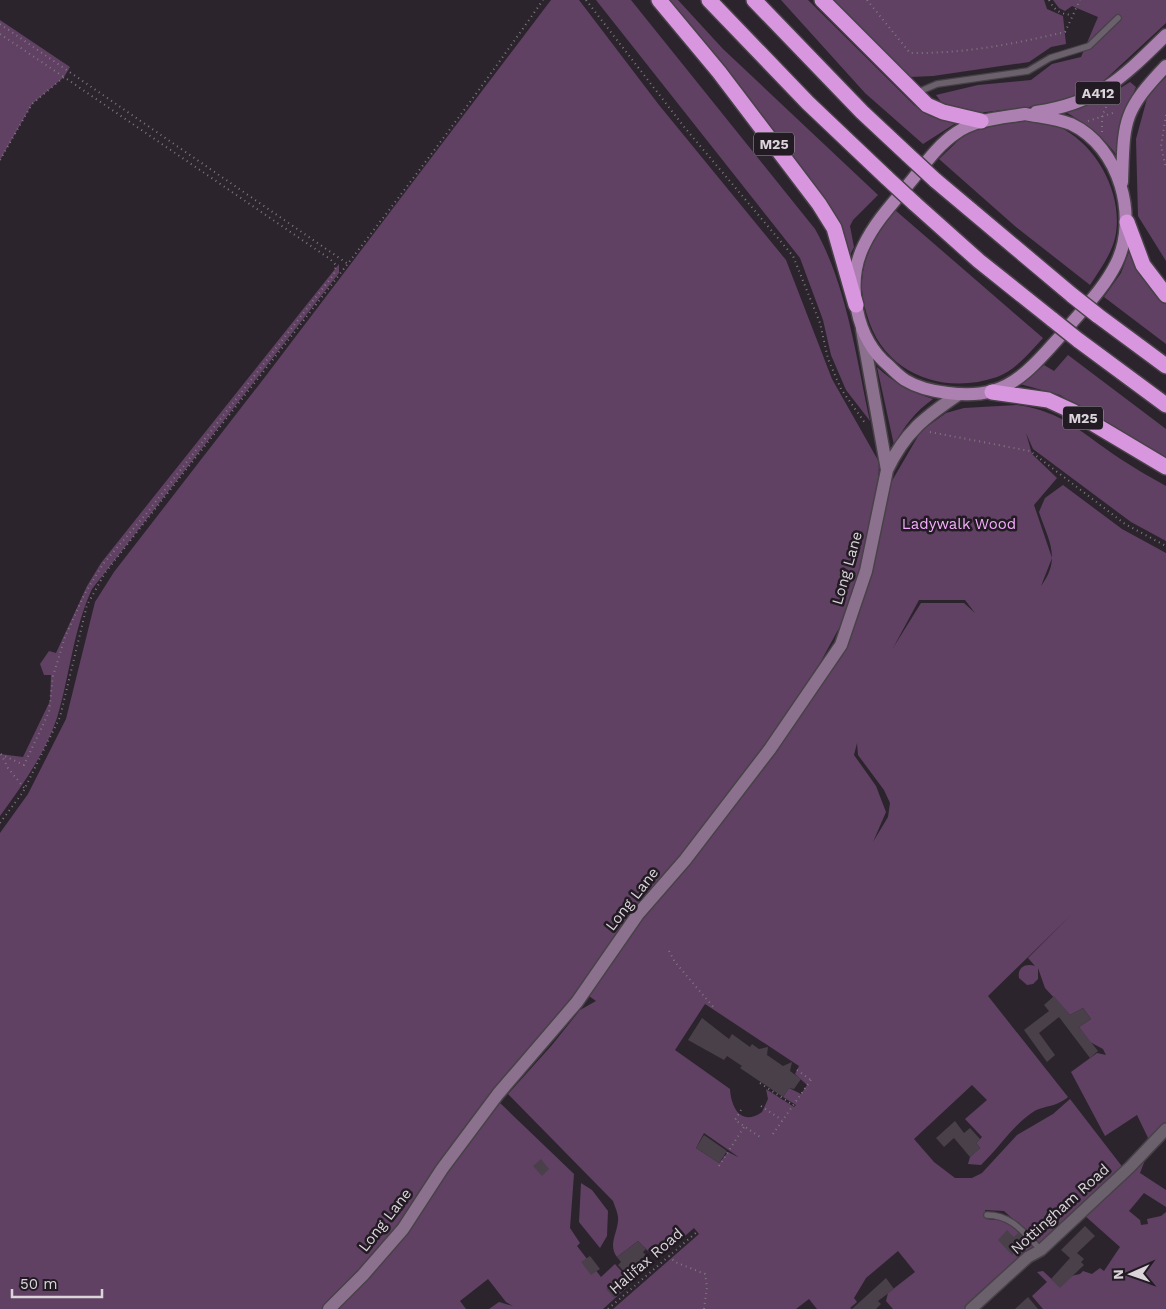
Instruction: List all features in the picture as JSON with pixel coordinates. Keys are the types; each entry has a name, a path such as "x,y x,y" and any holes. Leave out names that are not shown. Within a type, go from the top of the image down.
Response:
{"highway":[{"name":"M25","path":"659,0 719,72 819,204 834,228 856,305"},
{"path":"709,0 808,104 979,261 1078,340 1166,405"},
{"path":"754,0 862,112 935,180 1009,245 1072,296 1166,366"},
{"path":"822,0 927,105 943,112 980,121"},
{"path":"1127,222 1143,264 1166,294"},
{"name":"M25","path":"992,392 1048,400 1072,411 1166,467"}],"main road":[{"name":"A412","path":"1025,114 1052,110 1086,100 1112,86 1166,35"},
{"name":"A412","path":"1122,192 1124,134 1127,118 1143,90 1166,66"},
{"path":"1025,114 1072,125 1102,149 1115,170 1122,192 1127,222 1123,246 1116,265 1100,290 1042,356 1019,377 992,392 959,394 935,391 906,380 882,360 861,326 856,305 856,275 862,247 874,226 937,150 956,133 980,121 1025,114"}],"street":[{"name":"Long Lane","path":"861,326 887,470"},
{"name":"Long Lane","path":"329,1309 363,1275 402,1229 442,1170 498,1094 571,1010 638,914 685,860 770,749 841,645 866,571 887,470 913,428 959,394"},
{"name":"Nottingham Road","path":"971,1309 1028,1257 1041,1250 1077,1214 1125,1171 1166,1129"}],"lane":[{"path":"914,94 937,84 1028,71 1050,58 1089,46 1118,18"},
{"path":"987,1215 1000,1215 1011,1220 1041,1250"}],"path":[{"path":"0,823 25,789 60,717 87,605 105,573 348,264 469,106 543,0"},
{"path":"586,0 685,128 793,256 820,323 828,359 841,389 857,415 870,429 880,427"},
{"path":"868,0 910,53 943,54 1024,42 1065,32 1080,0"},
{"path":"1049,0 1054,9 1061,14 1073,14"},
{"path":"0,24 348,264"},
{"path":"0,34 330,259 336,265 334,274 328,282 146,514 103,564 84,595 65,637 53,676 49,712 24,765 0,754"},
{"path":"0,160 32,104 44,91 64,77"},
{"path":"1102,149 1102,116 1108,103"},
{"path":"1072,125 1114,112"},
{"path":"1166,115 1161,146 1166,168"},
{"path":"913,428 1030,451 1125,524 1166,546"},
{"path":"0,754 8,768 25,789"},
{"path":"669,951 675,962 715,1009"},
{"path":"797,1070 811,1080"},
{"path":"773,1134 813,1077"},
{"path":"757,1086 760,1082 793,1105"},
{"path":"761,1106 782,1120"},
{"path":"742,1110 735,1120 760,1138"},
{"path":"719,1166 744,1127"},
{"name":"Halifax Road","path":"608,1309 698,1231"},
{"path":"669,1256 675,1262 705,1274 707,1287 704,1309"}],"green space":[{"path":"551,0 579,0 659,105 786,260 832,379 879,462 878,495 861,569 845,617 820,663 767,742 548,1034 400,1227 322,1309 0,1309 0,833 28,794 66,719 95,602 114,572 265,377"},
{"path":"596,0 631,0 815,229 826,251 843,298 870,421 846,390 831,355 823,320 800,258"},
{"path":"665,0 678,0 723,49 878,195 853,220 850,226 854,247 850,255 837,220"},
{"path":"781,0 808,0 914,105 930,116 956,123 923,144 865,93"},
{"path":"834,0 1044,0 1047,9 1063,16 1066,44 1051,47 1029,62 933,76 910,77"},
{"path":"1053,0 1166,0 1166,23 1096,88 1053,104 977,113 944,106 936,95 978,85 1031,80 1052,64 1081,57 1098,17 1072,6 1065,11 1059,8"},
{"path":"0,20 70,67 64,77 32,104 0,160"},
{"path":"1166,77 1166,261 1138,216 1136,139 1148,95"},
{"path":"1130,82 1136,87 1120,125 1118,157 1094,131 1064,111 1114,92"},
{"path":"1032,119 1061,128 1078,139 1099,162 1112,192 1116,207 1117,223 1115,238 1108,257 1090,285 1016,227 939,159 965,134 1000,121"},
{"path":"895,210 1043,338 1010,370 997,377 976,382 936,381 917,375 901,365 886,352 875,335 867,315 862,281 865,262 873,243"},
{"path":"1130,249 1166,299 1166,344 1104,297 1121,273"},
{"path":"339,264 339,273 92,589 80,620 57,718 52,731 32,770 0,816 0,754 23,757 50,701 51,675 44,675 40,664 49,651 56,653 87,586 101,563"},
{"path":"1068,355 1166,429 1166,459 1060,395 1020,384 1044,365 1054,371"},
{"path":"877,367 903,386 933,399 911,419 894,445"},
{"name":"Ladywalk Wood","path":"1017,405 1047,412 1060,418 1125,462 1166,486 1166,541 1131,522 1033,449 1026,433 1032,454 1057,478 1034,505 1052,558 1049,540 1039,512 1045,498 1063,485 1122,529 1166,553 1166,1122 1149,1140 1137,1115 1105,1136 1071,1072 1097,1053 1106,1055 1103,1049 1090,1042 1079,1027 1091,1019 1083,1008 1070,1015 1045,988 1038,968 1038,979 1033,984 1027,985 1019,978 1019,971 1023,967 1028,965 1035,966 1028,958 1071,915 988,996 1068,1097 1059,1103 1037,1110 1025,1118 981,1165 968,1164 970,1157 980,1148 976,1143 982,1137 965,1119 987,1100 972,1085 914,1139 934,1162 955,1178 972,1178 982,1173 1017,1135 1053,1114 1070,1099 1124,1169 1041,1245 1004,1211 985,1210 986,1219 1007,1221 1034,1248 967,1309 893,1309 886,1301 888,1293 915,1272 898,1251 866,1278 854,1298 857,1302 850,1308 852,1309 817,1309 809,1299 796,1309 613,1309 699,1234 694,1228 668,1251 659,1250 651,1254 638,1241 617,1257 614,1253 613,1244 618,1219 613,1201 508,1094 552,1045 580,1010 596,1001 589,996 593,985 688,864 844,647 889,486 921,431 946,413 964,408","holes":["1052,558 1047,576 1041,586","919,600 965,600 975,613 964,603 921,603 893,648","857,743 858,755 884,790 890,803 888,817 873,842 886,812 876,786 854,755","705,1004 799,1066 795,1074 807,1085 801,1094 789,1088 783,1097 796,1105 794,1107 766,1089 768,1099 762,1112 755,1116 743,1116 738,1113 732,1102 730,1089 675,1050","704,1133 738,1157 728,1152 719,1163 696,1148"]},
{"path":"499,1102 574,1174 570,1228 580,1243 577,1246 601,1277 615,1264 632,1283 603,1309 489,1309 499,1302 513,1306 506,1302 488,1279 460,1301 466,1309 332,1309"},
{"path":"1145,1160 1140,1173 1166,1190 1166,1207 1144,1193 1129,1211 1140,1220 1141,1225 1148,1224 1147,1219 1161,1216 1166,1212 1166,1309 1043,1309 1032,1296 1047,1282 1037,1272 1043,1271 1060,1287 1071,1276 1080,1274 1083,1271 1092,1274 1100,1268 1104,1271 1120,1247 1084,1215"},
{"path":"581,1183 592,1190 608,1211 607,1236 600,1248 579,1222"}],"building":[{"path":"1054,996 1070,1015 1083,1008 1091,1019 1079,1027 1098,1051 1090,1058 1059,1017 1039,1033 1055,1055 1047,1062 1024,1030 1049,1011 1044,1005"},
{"path":"702,1018 729,1039 732,1034 750,1047 752,1044 759,1049 768,1047 767,1055 783,1066 792,1062 790,1071 801,1079 794,1089 789,1088 783,1097 740,1068 742,1066 727,1056 724,1060 688,1040"},
{"path":"955,1121 964,1133 970,1128 980,1139 976,1143 980,1148 970,1157 954,1138 944,1147 936,1138"},
{"path":"704,1135 727,1151 719,1163 696,1148"},
{"path":"541,1159 549,1169 542,1176 533,1166"},
{"path":"1085,1226 1095,1236 1077,1253 1084,1259 1081,1262 1084,1265 1060,1288 1051,1279 1070,1258 1061,1250"},
{"path":"1007,1230 1014,1237 1018,1233 1026,1241 1012,1255 998,1240"},
{"path":"638,1241 646,1249 643,1252 649,1259 629,1277 618,1265 621,1262 617,1257"},
{"path":"590,1256 600,1269 591,1275 581,1262"},
{"path":"621,1277 629,1286 614,1298 606,1289"},
{"path":"886,1278 894,1289 878,1301 881,1304 876,1309 852,1309"},
{"path":"1028,1297 1038,1309 1015,1309"}]}
